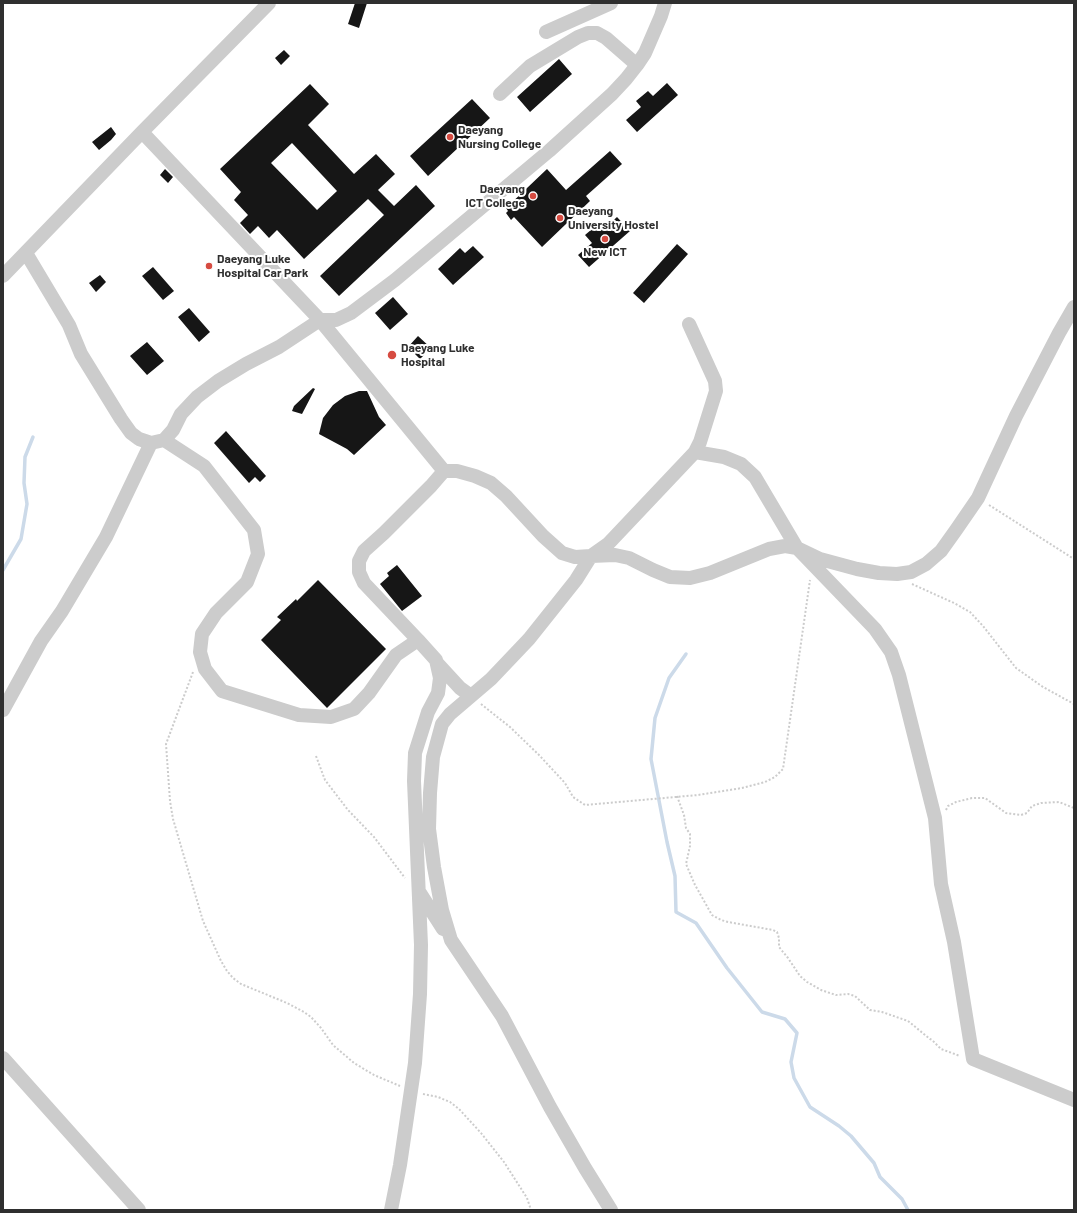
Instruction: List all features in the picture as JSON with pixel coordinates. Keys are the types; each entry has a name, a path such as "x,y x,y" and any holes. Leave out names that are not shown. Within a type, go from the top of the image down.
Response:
{"street":[{"path":"5,271 26,253 269,3"},
{"path":"546,32 611,3"},
{"path":"3,710 41,641 62,611 106,537 158,442 173,430 180,414 197,397 218,381 279,346 320,320 336,320 351,313 395,280 549,151 612,94 638,65 653,35 665,3"},
{"path":"500,94 530,66 588,32 597,33 606,38 638,65"},
{"path":"142,132 320,320 444,471"},
{"path":"26,253 69,324 82,354 131,433 139,439 158,442 204,466 254,530 258,554 247,582 216,613 202,634 200,652 205,669 222,691 299,715 331,717 354,709 368,693 396,655 418,640"},
{"path":"471,696 460,688 418,640 364,583 359,572 359,561 364,551 421,496 444,471 456,471 475,476 491,483 506,496 543,536 562,553 575,557 615,555 629,558 670,577 690,578 710,573 770,549 785,546 797,548 820,559 857,569 896,574 911,572 926,564 940,550 978,498 1016,416 1074,307"},
{"path":"442,724 450,714 491,679 530,639 576,580 591,556 608,544 695,452 700,442 716,391 715,381 689,324"},
{"path":"695,452 724,457 741,464 755,477 797,548 875,629 890,652 899,675 935,818 941,884 954,942 973,1060 1074,1100"},
{"path":"436,660 440,678 438,693 442,724 433,757 430,793 430,829 434,867 442,910 451,940"},
{"path":"392,1210 415,1063 420,994 420,893 414,781 415,753 428,712 438,693"},
{"path":"420,893 502,1016 550,1107 611,1210"},
{"path":"3,1058 139,1210"}],"path":[{"path":"978,498 1074,559"},
{"path":"471,696 510,727 565,783 573,796 585,805 698,795 742,788 765,782 775,777 783,769 812,564"},
{"path":"896,574 915,586 954,603 970,612 1016,668 1043,688 1074,704"},
{"path":"200,652 166,744 170,801 173,819 203,921 226,971 241,984 287,1003 311,1017 333,1044 354,1063 374,1074 411,1090 438,1097 450,1102 459,1109 481,1133 504,1162 527,1198 530,1210"},
{"path":"316,756 325,780 348,810 374,837 412,886 420,893"},
{"path":"677,796 684,815 686,828 690,834 690,846 686,864 693,882 712,915 728,922 777,932 780,938 779,947 800,976 807,982 821,990 836,995 848,994 855,996 870,1010 882,1012 908,1021 941,1049 973,1060"},
{"path":"933,810 947,810 948,806 956,802 972,798 985,798 1006,813 1021,815 1027,813 1032,806 1042,803 1059,802 1074,808"}],"building":[{"path":"355,3 367,3 359,28 348,24"},
{"path":"284,50 290,56 281,65 275,58"},
{"path":"559,59 572,74 530,112 517,97"},
{"path":"667,83 678,95 637,132 626,120 641,107 636,101 648,91 653,96"},
{"path":"310,84 329,104 308,125 354,174 376,154 395,174 378,190 394,206 416,185 435,206 339,296 320,276 384,215 368,199 304,259 277,230 269,238 258,226 250,234 240,223 248,215 234,200 241,192 220,169","holes":["292,143 337,191 317,210 271,163"]},
{"name":"Daeyang Nursing College","path":"472,99 490,118 428,176 410,156"},
{"path":"111,127 116,134 99,150 92,142"},
{"path":"610,151 622,164 586,196 590,201 542,247 514,217 511,220 506,213 508,211 506,208 547,169 566,190"},
{"path":"165,169 173,177 168,183 160,175"},
{"name":"New ICT","path":"617,217 630,231 589,267 578,255 592,243 585,235 598,224 603,230"},
{"path":"677,244 688,254 644,303 633,293"},
{"path":"473,246 484,257 453,285 438,269 460,248 465,253"},
{"path":"153,267 174,291 163,300 142,276"},
{"path":"100,275 106,282 96,292 89,283"},
{"path":"393,297 408,314 390,330 375,313"},
{"path":"189,308 210,332 199,342 178,317"},
{"path":"418,336 431,348 420,359 408,347"},
{"path":"147,342 164,361 147,375 130,356"},
{"path":"313,388 315,389 302,414 292,411 294,406"},
{"path":"359,391 367,391 379,417 386,425 354,455 347,449 319,434 323,418 333,405 345,396"},
{"path":"226,431 266,476 260,482 255,477 249,483 214,443"},
{"path":"397,565 422,596 402,611 380,584 389,576 387,573"},
{"path":"318,580 386,649 327,708 261,640 281,620 277,617 296,599 297,601"}],"waterway":[{"path":"3,570 21,539 27,504 24,483 25,457 33,437"},
{"path":"686,654 669,678 655,718 651,759 675,876 676,912 696,923 727,968 762,1012 785,1019 797,1033 791,1062 794,1078 810,1107 839,1126 851,1136 874,1163 880,1177 902,1199 908,1210"}],"place":[{"name":"Daeyang Nursing College","path":"450,137"},
{"name":"Daeyang ICT College","path":"533,196"},
{"name":"Daeyang University Hostel","path":"560,218"},
{"name":"New ICT","path":"605,239"},
{"name":"Daeyang Luke Hospital Car Park","path":"209,266"},
{"name":"Daeyang Luke Hospital","path":"392,355"}]}
